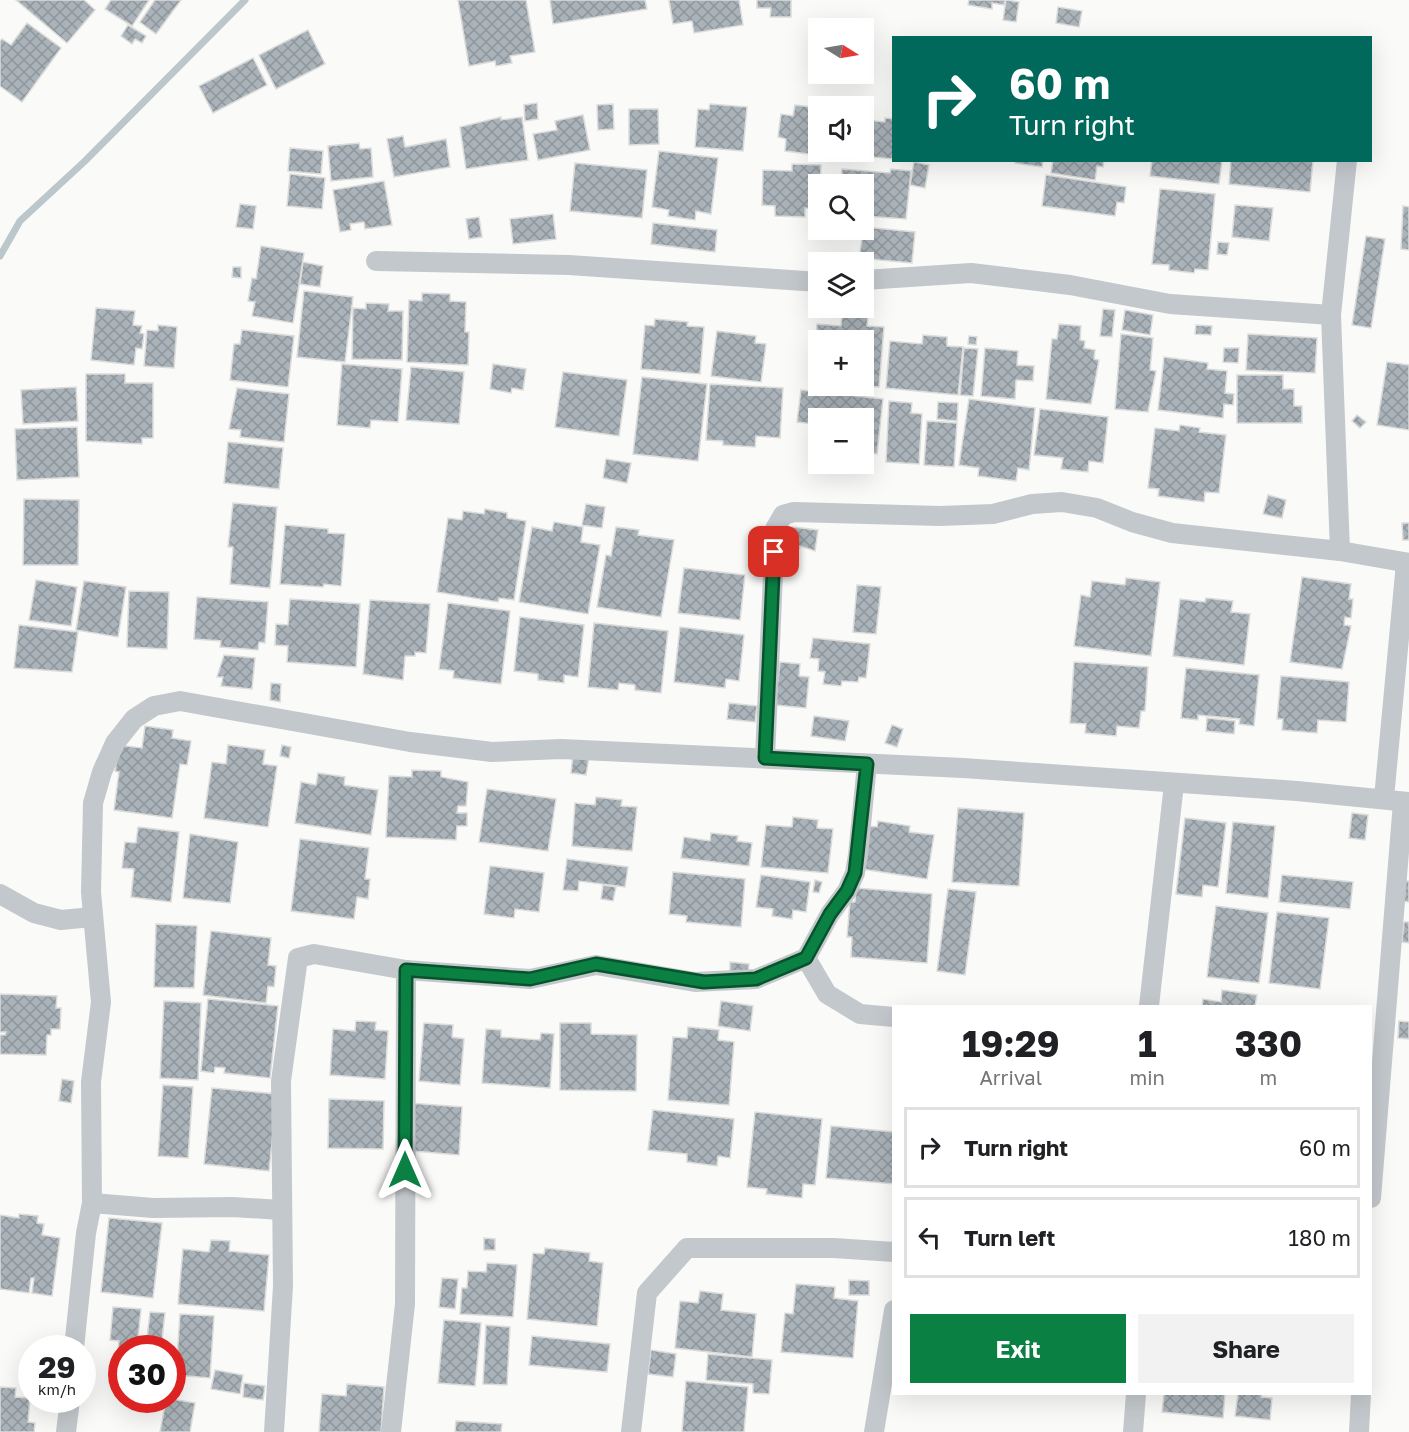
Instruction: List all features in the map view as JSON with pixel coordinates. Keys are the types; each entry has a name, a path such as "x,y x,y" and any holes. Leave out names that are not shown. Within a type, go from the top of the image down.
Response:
{"street":[{"path":"1340,551 1331,315 1347,162"},
{"path":"376,261 568,266 808,281"},
{"path":"874,279 971,273 1070,285 1170,304 1331,315"},
{"path":"765,758 775,529 783,515 794,512 951,516 993,514 1032,504 1062,502 1097,508 1172,533 1340,551 1408,563 1399,801 1372,1184"},
{"path":"75,1335 86,1233 92,1203 91,1082 101,1002 93,918 93,803 115,743 134,719 154,706 180,701 410,742 492,752 561,749 765,758 1399,801"},
{"path":"274,1432 283,1286 282,1082 298,958 314,954 406,970 530,979 596,964 704,982 756,979 806,958 830,914 847,891 855,873 867,764"},
{"path":"1149,1005 1174,784"},
{"path":"0,894 34,913 61,920 93,918"},
{"path":"806,958 826,994 860,1014 892,1017"},
{"path":"391,1432 405,1304 406,970"},
{"path":"92,1203 153,1208 232,1207 281,1210"},
{"path":"631,1432 647,1293 687,1248 834,1248 892,1252"},
{"path":"874,1432 892,1322"},
{"path":"1133,1432 1136,1395"},
{"path":"1359,1432 1361,1395"},
{"path":"66,1432 68,1413"}],"building":[{"path":"16,0 84,0 95,10 67,43"},
{"path":"111,0 149,0 132,26 105,9"},
{"path":"155,0 181,0 156,34 140,22"},
{"path":"458,0 526,0 535,52 510,56 512,63 496,66 495,61 469,66"},
{"path":"550,0 645,0 647,9 553,24"},
{"path":"669,0 739,0 743,25 694,33 692,21 673,24"},
{"path":"757,0 791,0 791,17 770,17 771,8 757,8"},
{"path":"969,0 1005,0 1004,5 992,3 992,9 968,5"},
{"path":"1006,0 1019,2 1016,22 1003,20"},
{"path":"1058,7 1082,11 1079,27 1056,23"},
{"path":"27,23 61,48 22,102 0,86 0,41 2,39 11,45"},
{"path":"128,25 146,36 142,43 135,39 132,44 121,36"},
{"path":"308,30 325,64 276,89 259,55"},
{"path":"253,58 267,85 213,113 199,86"},
{"path":"537,103 538,119 525,121 524,105"},
{"path":"613,104 614,129 598,130 597,105"},
{"path":"710,104 747,107 743,151 695,147 698,109 709,110"},
{"path":"795,105 808,107 808,154 785,151 786,139 778,137 781,114 793,116"},
{"path":"629,109 658,109 659,144 629,145"},
{"path":"583,115 590,150 538,160 533,134 557,130 555,121"},
{"path":"501,117 501,120 522,117 528,160 466,169 460,127"},
{"path":"885,118 892,119 892,159 874,157 874,121 885,122"},
{"path":"403,136 405,147 446,139 450,167 394,177 387,139"},
{"path":"359,143 360,149 371,148 373,177 331,181 328,146"},
{"path":"290,148 323,151 321,174 288,171"},
{"path":"659,151 718,158 711,214 696,211 695,220 668,216 669,210 652,207"},
{"path":"914,162 929,165 925,188 910,185"},
{"path":"1015,162 1043,162 1042,167"},
{"path":"1053,162 1104,162 1103,167 1097,166 1095,180 1051,173"},
{"path":"1152,162 1222,162 1219,184 1150,176"},
{"path":"1231,162 1313,162 1310,192 1229,184"},
{"path":"575,163 647,170 642,218 570,211"},
{"path":"792,164 821,165 821,174 808,174 808,208 805,208 805,217 775,216 775,206 762,205 763,170 792,171"},
{"path":"842,169 890,173 891,169 911,171 906,219 874,217 874,174 842,174"},
{"path":"290,174 325,178 322,209 287,206"},
{"path":"1046,175 1126,187 1124,203 1117,202 1115,216 1042,206"},
{"path":"384,181 392,225 365,229 364,222 350,224 351,230 340,232 333,190"},
{"path":"1160,189 1215,194 1208,270 1195,269 1194,273 1169,270 1169,265 1152,264"},
{"path":"240,204 256,206 253,229 236,227"},
{"path":"1235,205 1273,208 1269,241 1232,237"},
{"path":"1403,206 1409,207 1409,250 1401,249"},
{"path":"553,214 556,239 513,244 510,219"},
{"path":"479,217 482,237 469,239 466,219"},
{"path":"653,223 717,230 715,252 651,244"},
{"path":"874,228 915,232 912,263 874,259 874,252 860,252 862,240 874,240"},
{"path":"1366,236 1385,239 1371,328 1352,325"},
{"path":"1218,242 1229,243 1227,255 1217,254"},
{"path":"261,246 304,253 293,323 252,316 255,302 248,301 252,278 256,279"},
{"path":"303,262 323,266 320,287 300,284"},
{"path":"233,267 241,267 241,278 232,277"},
{"path":"304,291 353,297 345,362 297,357"},
{"path":"422,293 450,294 450,301 466,302 465,332 469,332 468,365 407,362 409,300 422,301"},
{"path":"366,303 389,304 388,311 403,311 402,360 352,359 353,308 366,309"},
{"path":"96,308 135,311 133,325 142,326 140,333 144,334 142,349 136,348 134,365 91,360"},
{"path":"1103,309 1115,310 1112,337 1100,336"},
{"path":"1125,310 1153,315 1150,335 1122,330"},
{"path":"842,318 868,318 867,326 884,327 879,387 874,387 874,330 816,330 817,324 841,326"},
{"path":"655,319 688,322 687,326 704,327 700,374 641,369 645,325 654,326"},
{"path":"1059,324 1081,326 1080,340 1085,341 1084,348 1095,350 1094,359 1099,360 1091,404 1046,399 1052,339 1057,339"},
{"path":"158,325 177,327 174,368 144,366 147,330 158,331"},
{"path":"1196,325 1212,326 1211,335 1195,334"},
{"path":"242,330 294,336 288,387 230,380 234,344 240,344"},
{"path":"717,331 756,336 755,343 766,344 761,382 711,376"},
{"path":"1121,334 1153,338 1150,370 1156,371 1148,412 1115,409"},
{"path":"1248,334 1317,338 1315,373 1246,370"},
{"path":"923,335 947,337 947,346 963,347 958,395 886,388 890,341 922,344"},
{"path":"969,336 977,337 976,345 968,344"},
{"path":"964,348 978,349 973,396 960,395"},
{"path":"985,348 1018,351 1017,365 1034,366 1033,381 1016,380 1015,399 981,396"},
{"path":"1224,348 1239,348 1238,363 1223,362"},
{"path":"1164,357 1208,363 1207,369 1227,371 1225,393 1234,394 1233,405 1224,404 1223,418 1158,410"},
{"path":"1387,362 1409,365 1409,430 1377,425"},
{"path":"342,364 402,369 398,422 371,420 370,428 337,425"},
{"path":"493,364 526,369 523,390 512,388 511,393 490,389"},
{"path":"411,367 464,372 459,424 406,420"},
{"path":"563,372 627,380 619,436 555,427"},
{"path":"86,374 125,374 125,383 153,383 153,438 142,438 142,444 86,441"},
{"path":"1237,375 1283,375 1283,389 1294,389 1294,406 1302,406 1302,423 1237,423"},
{"path":"642,377 707,384 698,461 633,454"},
{"path":"710,384 783,388 780,438 756,436 755,447 723,445 723,441 706,440"},
{"path":"76,387 78,421 23,424 21,390"},
{"path":"237,388 289,394 284,442 240,437 241,430 229,429"},
{"path":"801,390 808,391 808,396 856,396 883,399 877,454 874,454 874,408 808,408 808,423 797,422"},
{"path":"969,399 1035,408 1029,470 1018,468 1016,481 978,476 979,468 959,465"},
{"path":"889,401 912,403 911,413 922,414 919,464 886,462"},
{"path":"938,402 958,403 957,421 937,419"},
{"path":"1040,409 1108,417 1103,463 1089,461 1088,472 1061,469 1063,458 1034,455"},
{"path":"1357,415 1366,422 1360,428 1352,421"},
{"path":"927,421 957,423 954,467 924,465"},
{"path":"1180,425 1200,428 1199,432 1226,435 1219,493 1205,492 1204,502 1158,496 1159,489 1148,488 1155,428 1179,431"},
{"path":"77,427 79,477 17,480 15,429"},
{"path":"228,442 283,448 279,489 224,483"},
{"path":"606,459 631,463 627,483 603,478"},
{"path":"1268,495 1286,500 1282,518 1263,514"},
{"path":"24,499 79,500 78,565 23,565"},
{"path":"233,503 277,507 270,588 230,584 233,547 228,547"},
{"path":"586,504 605,507 602,528 582,525"},
{"path":"485,509 507,513 507,518 526,521 514,600 499,598 498,602 437,592 448,518 462,520 463,511 484,514"},
{"path":"554,522 583,527 581,542 600,545 588,614 519,602 532,527 552,531"},
{"path":"1402,523 1409,523 1409,540 1403,540"},
{"path":"285,525 328,529 328,533 345,534 341,586 280,584"},
{"path":"616,527 639,530 638,535 674,540 661,617 597,607 606,555 611,556"},
{"path":"793,527 818,530 815,551 800,546 799,549 790,548"},
{"path":"684,568 745,575 740,620 678,613"},
{"path":"1302,577 1351,584 1349,599 1353,599 1351,618 1345,617 1344,625 1351,626 1342,669 1290,662"},
{"path":"1126,578 1160,582 1151,656 1074,646 1081,595 1090,597 1092,581 1125,585"},
{"path":"36,580 77,587 71,626 29,620"},
{"path":"84,581 126,587 118,637 76,630"},
{"path":"857,585 881,587 876,634 853,632"},
{"path":"129,591 169,592 167,649 127,647"},
{"path":"197,597 268,602 265,643 259,642 258,650 220,647 221,641 194,639"},
{"path":"1206,598 1233,601 1231,612 1250,614 1244,665 1173,656 1180,599 1205,602"},
{"path":"290,599 360,604 356,667 287,662 288,646 275,645 276,624 288,625"},
{"path":"370,600 430,604 426,653 415,652 415,656 405,656 403,680 363,674"},
{"path":"448,603 510,611 501,684 453,678 454,671 439,669"},
{"path":"520,617 584,625 578,677 564,675 564,683 538,680 538,674 514,671"},
{"path":"594,623 668,631 661,693 635,690 635,685 619,683 618,690 588,687"},
{"path":"19,625 78,632 72,672 14,668"},
{"path":"680,627 744,635 739,681 726,679 725,688 674,682"},
{"path":"813,638 870,644 866,678 859,677 858,682 842,681 841,686 823,684 825,672 818,671 819,659 810,658"},
{"path":"224,655 255,658 252,689 221,686 223,677 217,677"},
{"path":"780,662 800,664 799,676 809,677 806,708 775,705"},
{"path":"1074,662 1148,667 1145,711 1141,711 1139,728 1117,726 1116,736 1085,733 1086,724 1070,723"},
{"path":"1186,668 1259,675 1254,726 1239,724 1240,719 1198,715 1198,720 1181,718"},
{"path":"1281,676 1349,682 1346,722 1318,720 1317,733 1282,730 1283,719 1277,719"},
{"path":"271,683 281,684 280,702 270,700"},
{"path":"729,703 757,706 755,722 727,719"},
{"path":"814,716 849,721 845,741 811,736"},
{"path":"1207,718 1235,721 1234,734 1206,731"},
{"path":"892,725 903,729 897,747 885,743"},
{"path":"145,726 173,730 172,738 191,741 187,765 180,764 172,818 114,810 119,772 115,771 119,745 142,748"},
{"path":"228,745 265,750 263,764 277,766 268,827 204,818 212,762 226,764"},
{"path":"282,745 291,747 289,758 280,756"},
{"path":"573,755 589,757 586,775 571,773"},
{"path":"412,770 441,771 441,777 468,782 466,806 458,806 457,813 467,813 467,826 457,826 456,840 386,837 389,776 412,777"},
{"path":"318,773 345,777 344,785 378,790 371,835 295,823 301,782 316,785"},
{"path":"487,789 556,799 548,851 479,842"},
{"path":"596,797 622,800 621,806 637,807 632,851 572,846 575,803 595,805"},
{"path":"958,808 1024,813 1019,886 952,882"},
{"path":"1352,813 1368,815 1365,840 1349,838"},
{"path":"793,817 818,820 817,828 833,829 828,873 761,867 766,825 792,827"},
{"path":"1185,818 1226,823 1218,887 1203,885 1202,897 1176,894"},
{"path":"878,821 910,826 909,832 934,835 927,879 862,869 869,826 877,827"},
{"path":"1233,822 1275,826 1268,898 1226,893"},
{"path":"138,827 179,832 171,902 131,897 134,869 122,868 125,842 136,843"},
{"path":"711,833 738,836 737,841 752,843 749,866 681,858 684,837 710,841"},
{"path":"190,834 238,842 230,903 183,898"},
{"path":"300,839 369,848 365,879 370,879 368,899 357,897 354,919 291,911"},
{"path":"567,859 628,867 625,887 579,881 578,891 563,890"},
{"path":"490,866 544,873 539,912 515,909 514,918 484,914"},
{"path":"673,872 745,879 741,927 686,922 687,916 669,914"},
{"path":"761,875 810,882 806,912 793,910 792,919 772,916 773,909 756,907"},
{"path":"1282,875 1353,882 1350,909 1279,902"},
{"path":"815,880 822,882 819,893 813,892"},
{"path":"1404,881 1409,881 1409,902 1402,901"},
{"path":"603,885 616,887 613,901 601,899"},
{"path":"856,888 932,894 927,963 851,957 852,937 847,937 850,902 855,902"},
{"path":"948,889 976,892 965,975 937,971"},
{"path":"1216,906 1268,913 1259,983 1207,977"},
{"path":"1277,912 1329,918 1320,989 1269,983"},
{"path":"1404,922 1409,922 1409,943 1402,942"},
{"path":"156,924 197,926 194,988 154,987"},
{"path":"211,931 271,938 268,965 276,966 274,987 268,986 266,1003 203,995"},
{"path":"730,962 749,964 748,972 730,971"},
{"path":"1222,990 1257,995 1255,1005 1202,1005 1203,999 1221,1002"},
{"path":"0,994 57,996 56,1008 61,1008 60,1029 51,1029 51,1035 47,1035 46,1055 0,1054 0,1035 5,1035 6,1032 0,1032"},
{"path":"208,999 278,1006 270,1078 224,1073 225,1068 215,1067 214,1073 201,1071"},
{"path":"164,1001 201,1003 198,1080 160,1078"},
{"path":"721,1001 753,1006 750,1031 718,1026"},
{"path":"356,1021 376,1022 375,1030 388,1031 385,1079 330,1075 333,1029 355,1031"},
{"path":"1399,1021 1409,1022 1409,1039 1398,1038"},
{"path":"424,1023 453,1025 452,1037 464,1039 460,1085 419,1081"},
{"path":"560,1023 591,1023 591,1034 637,1035 636,1091 560,1090"},
{"path":"688,1027 719,1030 718,1040 734,1042 729,1105 668,1100 673,1037 687,1038"},
{"path":"486,1029 501,1030 501,1037 540,1040 541,1033 554,1034 550,1088 482,1083"},
{"path":"62,1079 74,1081 71,1103 59,1101"},
{"path":"163,1085 193,1087 188,1158 158,1156"},
{"path":"212,1088 277,1094 269,1171 204,1164"},
{"path":"329,1099 384,1101 383,1149 328,1148"},
{"path":"410,1103 462,1107 459,1155 413,1151"},
{"path":"653,1110 734,1119 730,1158 718,1156 717,1166 687,1162 687,1154 648,1150"},
{"path":"755,1112 822,1119 815,1185 803,1184 802,1198 766,1194 767,1189 747,1187"},
{"path":"831,1126 892,1132 892,1184 826,1178"},
{"path":"19,1214 38,1216 37,1223 44,1224 42,1235 60,1238 52,1296 32,1293 34,1278 31,1278 29,1293 0,1289 0,1215 19,1218"},
{"path":"109,1218 162,1223 153,1298 101,1292"},
{"path":"484,1238 495,1239 495,1250 484,1250"},
{"path":"211,1240 230,1241 229,1251 269,1255 264,1311 178,1304 183,1249 209,1252"},
{"path":"545,1248 590,1253 589,1261 603,1263 597,1326 527,1319 533,1253 544,1254"},
{"path":"487,1263 517,1265 513,1317 460,1314 462,1288 467,1288 468,1271 486,1272"},
{"path":"442,1278 458,1279 455,1309 439,1307"},
{"path":"849,1280 869,1281 869,1295 849,1295"},
{"path":"796,1284 835,1287 834,1298 858,1301 853,1358 781,1352 785,1313 793,1314"},
{"path":"700,1291 723,1294 721,1310 756,1314 752,1357 675,1348 680,1301 698,1303"},
{"path":"113,1307 141,1309 138,1335 110,1335"},
{"path":"150,1312 165,1313 162,1335 147,1335"},
{"path":"180,1314 214,1316 210,1378 186,1376 186,1335 179,1335"},
{"path":"444,1320 481,1323 475,1386 438,1383"},
{"path":"486,1325 510,1327 507,1385 483,1384"},
{"path":"532,1336 610,1344 607,1372 529,1365"},
{"path":"651,1350 676,1354 673,1377 648,1374"},
{"path":"708,1354 772,1360 769,1394 753,1393 753,1384 706,1380"},
{"path":"215,1370 243,1375 240,1394 211,1389"},
{"path":"686,1381 748,1387 744,1432 682,1432"},
{"path":"244,1383 265,1386 263,1400 243,1397"},
{"path":"347,1384 384,1387 381,1432 319,1432 322,1394 346,1396"},
{"path":"0,1387 16,1388 18,1413 29,1413 28,1422 35,1423 34,1432 0,1432"},
{"path":"1164,1395 1225,1395 1223,1418 1162,1412"},
{"path":"1238,1395 1262,1395 1261,1397 1272,1398 1270,1420 1235,1416"},
{"path":"186,1401 195,1403 190,1432 160,1432 164,1413 186,1413"},
{"path":"456,1421 502,1424 501,1432 455,1432"}],"waterway":[{"path":"0,256 20,221 85,161 245,0"}],"route":[{"path":"405,1170 406,970 530,979 596,964 695,982 756,979 806,958 830,914 847,891 855,873 858,855 867,764 765,758 774,552"}]}
